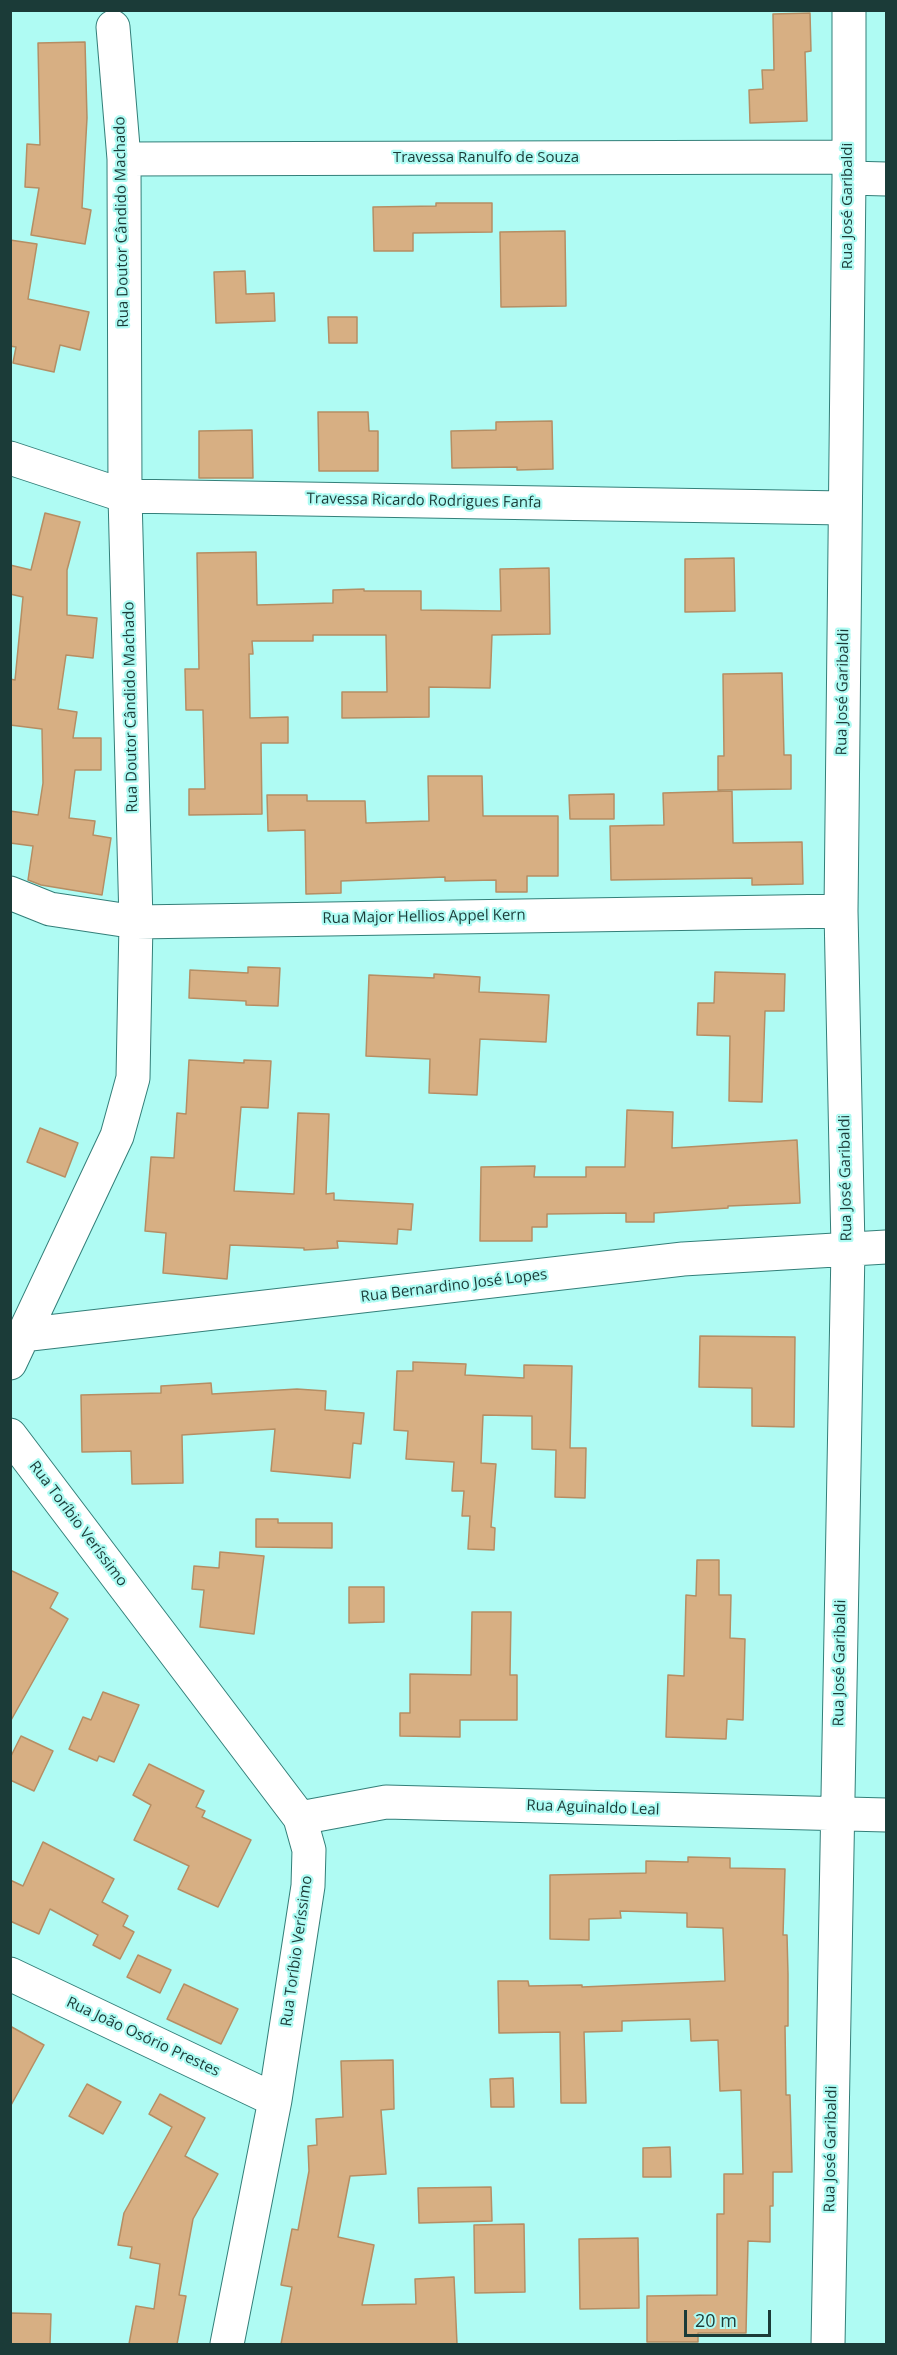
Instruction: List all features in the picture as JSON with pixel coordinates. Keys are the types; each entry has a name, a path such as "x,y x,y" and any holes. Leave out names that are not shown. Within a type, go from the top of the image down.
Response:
{"street":[{"name":"Rua José Garibaldi","path":"828,2344 848,1248 841,911 849,10"},
{"name":"Rua Doutor Cândido Machado","path":"16,1349 117,1136 133,1078 136,922 125,496 124,159 113,27"},
{"name":"Travessa Ranulfo de Souza","path":"124,159 849,168 886,179"},
{"name":"Travessa Ricardo Rodrigues Fanfa","path":"10,458 125,496 844,508"},
{"name":"Rua Major Hellios Appel Kern","path":"10,893 50,909 136,922 841,911"},
{"name":"Rua Bernardino José Lopes","path":"16,1349 683,1259 886,1247"},
{"name":"Rua Toríbio Veríssimo","path":"10,1435 300,1818 309,1850 308,1886 275,2100 227,2344"},
{"name":"Rua Aguinaldo Leal","path":"300,1818 386,1802 886,1815"},
{"name":"Rua João Osório Prestes","path":"10,1974 275,2100"}],"building":[{"path":"810,13 811,51 805,52 807,121 750,123 749,90 763,89 762,70 774,70 773,14"},
{"path":"85,42 87,118 82,208 91,210 85,244 31,235 39,188 25,187 27,144 40,145 38,43"},
{"path":"436,203 492,203 492,232 413,233 413,251 374,251 373,207 436,206"},
{"path":"565,231 566,306 501,307 500,232"},
{"path":"10,240 37,244 28,299 89,312 80,350 60,345 54,372 13,363 16,347 10,346"},
{"path":"245,271 246,294 274,293 275,321 216,323 214,272"},
{"path":"328,317 357,317 357,343 329,343"},
{"path":"318,412 368,412 369,431 378,431 378,471 319,471"},
{"path":"552,421 553,469 452,468 451,431 496,430 496,422"},
{"path":"252,430 253,478 199,478 199,431"},
{"path":"45,513 80,522 67,570 67,615 97,618 93,658 66,655 58,709 77,712 73,738 101,738 101,770 75,770 69,818 95,821 93,835 111,838 102,895 41,885 28,880 33,846 10,843 10,811 38,815 43,783 42,729 10,725 10,679 15,680 23,597 10,594 10,565 31,570"},
{"path":"256,552 257,605 333,603 333,590 364,589 364,591 421,591 421,610 501,611 500,569 549,568 550,634 492,635 490,688 429,687 429,717 342,718 342,692 387,692 386,635 313,635 313,641 252,641 253,654 249,654 250,718 288,717 288,743 261,743 262,814 189,815 189,789 205,789 203,710 186,710 185,669 199,669 197,553"},
{"path":"734,558 735,611 685,612 685,559"},
{"path":"782,673 784,755 791,755 791,789 718,790 718,756 724,756 723,674"},
{"path":"428,776 482,776 483,816 558,816 558,876 527,876 527,892 496,892 496,880 445,881 445,877 341,881 341,893 306,894 305,830 268,831 267,795 307,795 307,801 365,801 366,823 429,821"},
{"path":"732,791 733,843 802,842 803,884 752,885 752,878 611,880 610,826 664,825 663,793"},
{"path":"614,794 614,819 570,819 569,795"},
{"path":"248,967 280,968 278,1006 246,1005 246,1001 189,998 190,970 248,973"},
{"path":"715,972 785,974 784,1011 765,1011 762,1102 729,1101 730,1036 697,1035 698,1003 714,1003"},
{"path":"434,974 480,977 479,992 549,995 546,1042 480,1039 477,1095 429,1093 430,1059 366,1056 369,975 434,978"},
{"path":"189,1060 244,1063 244,1060 271,1061 268,1108 241,1107 234,1191 294,1194 298,1113 329,1114 326,1194 334,1193 334,1200 413,1204 411,1230 398,1229 397,1244 337,1241 338,1248 304,1250 304,1248 230,1245 227,1279 163,1273 166,1233 145,1231 151,1157 174,1158 177,1113 186,1114"},
{"path":"627,1110 673,1112 672,1148 797,1140 800,1203 728,1206 728,1208 654,1213 654,1222 626,1222 626,1213 547,1214 547,1227 532,1227 532,1241 480,1241 481,1167 535,1166 534,1177 586,1177 586,1167 625,1167"},
{"path":"40,1128 78,1143 65,1177 27,1162"},
{"path":"700,1336 795,1337 794,1427 752,1426 752,1388 699,1387"},
{"path":"413,1362 466,1364 465,1375 524,1378 524,1365 572,1366 570,1448 586,1448 585,1498 555,1497 556,1450 532,1449 532,1416 483,1415 481,1463 496,1464 491,1527 495,1528 494,1550 468,1549 470,1516 462,1516 464,1491 452,1491 454,1462 406,1459 408,1431 394,1430 397,1371 413,1371"},
{"path":"211,1383 212,1394 297,1389 326,1391 325,1410 364,1413 361,1444 353,1443 350,1478 271,1471 275,1429 182,1435 183,1483 132,1484 131,1451 82,1452 81,1395 161,1393 161,1386"},
{"path":"256,1519 278,1519 278,1523 332,1523 332,1548 256,1547"},
{"path":"220,1552 264,1556 254,1634 200,1627 204,1590 192,1589 194,1566 219,1568"},
{"path":"697,1560 719,1560 719,1595 731,1595 730,1638 745,1639 743,1720 727,1719 726,1739 666,1737 668,1675 684,1676 686,1595 696,1596"},
{"path":"10,1570 58,1593 50,1608 68,1619 10,1722"},
{"path":"349,1587 384,1587 384,1622 349,1623"},
{"path":"472,1612 511,1612 510,1675 517,1675 517,1720 460,1720 460,1737 400,1736 400,1713 410,1713 410,1674 471,1675"},
{"path":"103,1692 139,1705 114,1762 99,1756 97,1761 69,1749 83,1717 91,1720"},
{"path":"21,1736 53,1751 34,1791 10,1780 10,1758"},
{"path":"149,1764 204,1791 196,1807 205,1811 202,1817 251,1840 218,1907 178,1889 189,1866 134,1840 151,1805 133,1795"},
{"path":"43,1842 114,1879 102,1902 128,1916 123,1926 134,1932 120,1959 93,1945 98,1935 50,1909 39,1934 10,1921 10,1880 23,1886"},
{"path":"688,1857 730,1858 730,1868 785,1869 783,1935 787,1935 788,1974 788,2026 785,2026 786,2095 790,2095 792,2172 773,2172 770,2242 748,2241 746,2333 698,2333 698,2342 647,2342 647,2296 717,2295 717,2214 724,2214 724,2174 743,2174 741,2090 720,2091 718,2040 691,2041 690,2019 622,2021 622,2031 584,2032 586,2103 561,2103 560,2032 499,2033 498,1981 528,1981 529,1986 582,1985 582,1987 725,1981 723,1928 687,1927 687,1913 620,1911 621,1918 589,1919 589,1940 550,1939 550,1875 646,1873 646,1861 688,1862"},
{"path":"138,1955 171,1970 160,1993 127,1977"},
{"path":"184,1984 238,2009 221,2044 167,2019"},
{"path":"10,2026 44,2045 10,2107"},
{"path":"393,2060 394,2109 381,2110 386,2174 350,2176 338,2237 374,2245 362,2305 416,2304 415,2279 454,2277 457,2344 281,2344 292,2287 281,2285 292,2229 298,2230 309,2171 308,2146 317,2145 316,2119 343,2117 341,2061"},
{"path":"513,2078 514,2107 491,2107 490,2079"},
{"path":"87,2084 121,2102 103,2134 69,2116"},
{"path":"160,2094 205,2118 185,2156 218,2174 193,2219 179,2295 186,2296 177,2344 129,2344 136,2306 154,2309 160,2264 130,2258 132,2247 118,2245 124,2213 172,2127 149,2114"},
{"path":"670,2147 671,2177 643,2177 643,2148"},
{"path":"491,2187 492,2221 419,2223 418,2188"},
{"path":"524,2224 525,2292 475,2293 474,2225"},
{"path":"638,2238 639,2308 580,2309 579,2239"},
{"path":"10,2313 51,2314 50,2344 10,2344"}]}
